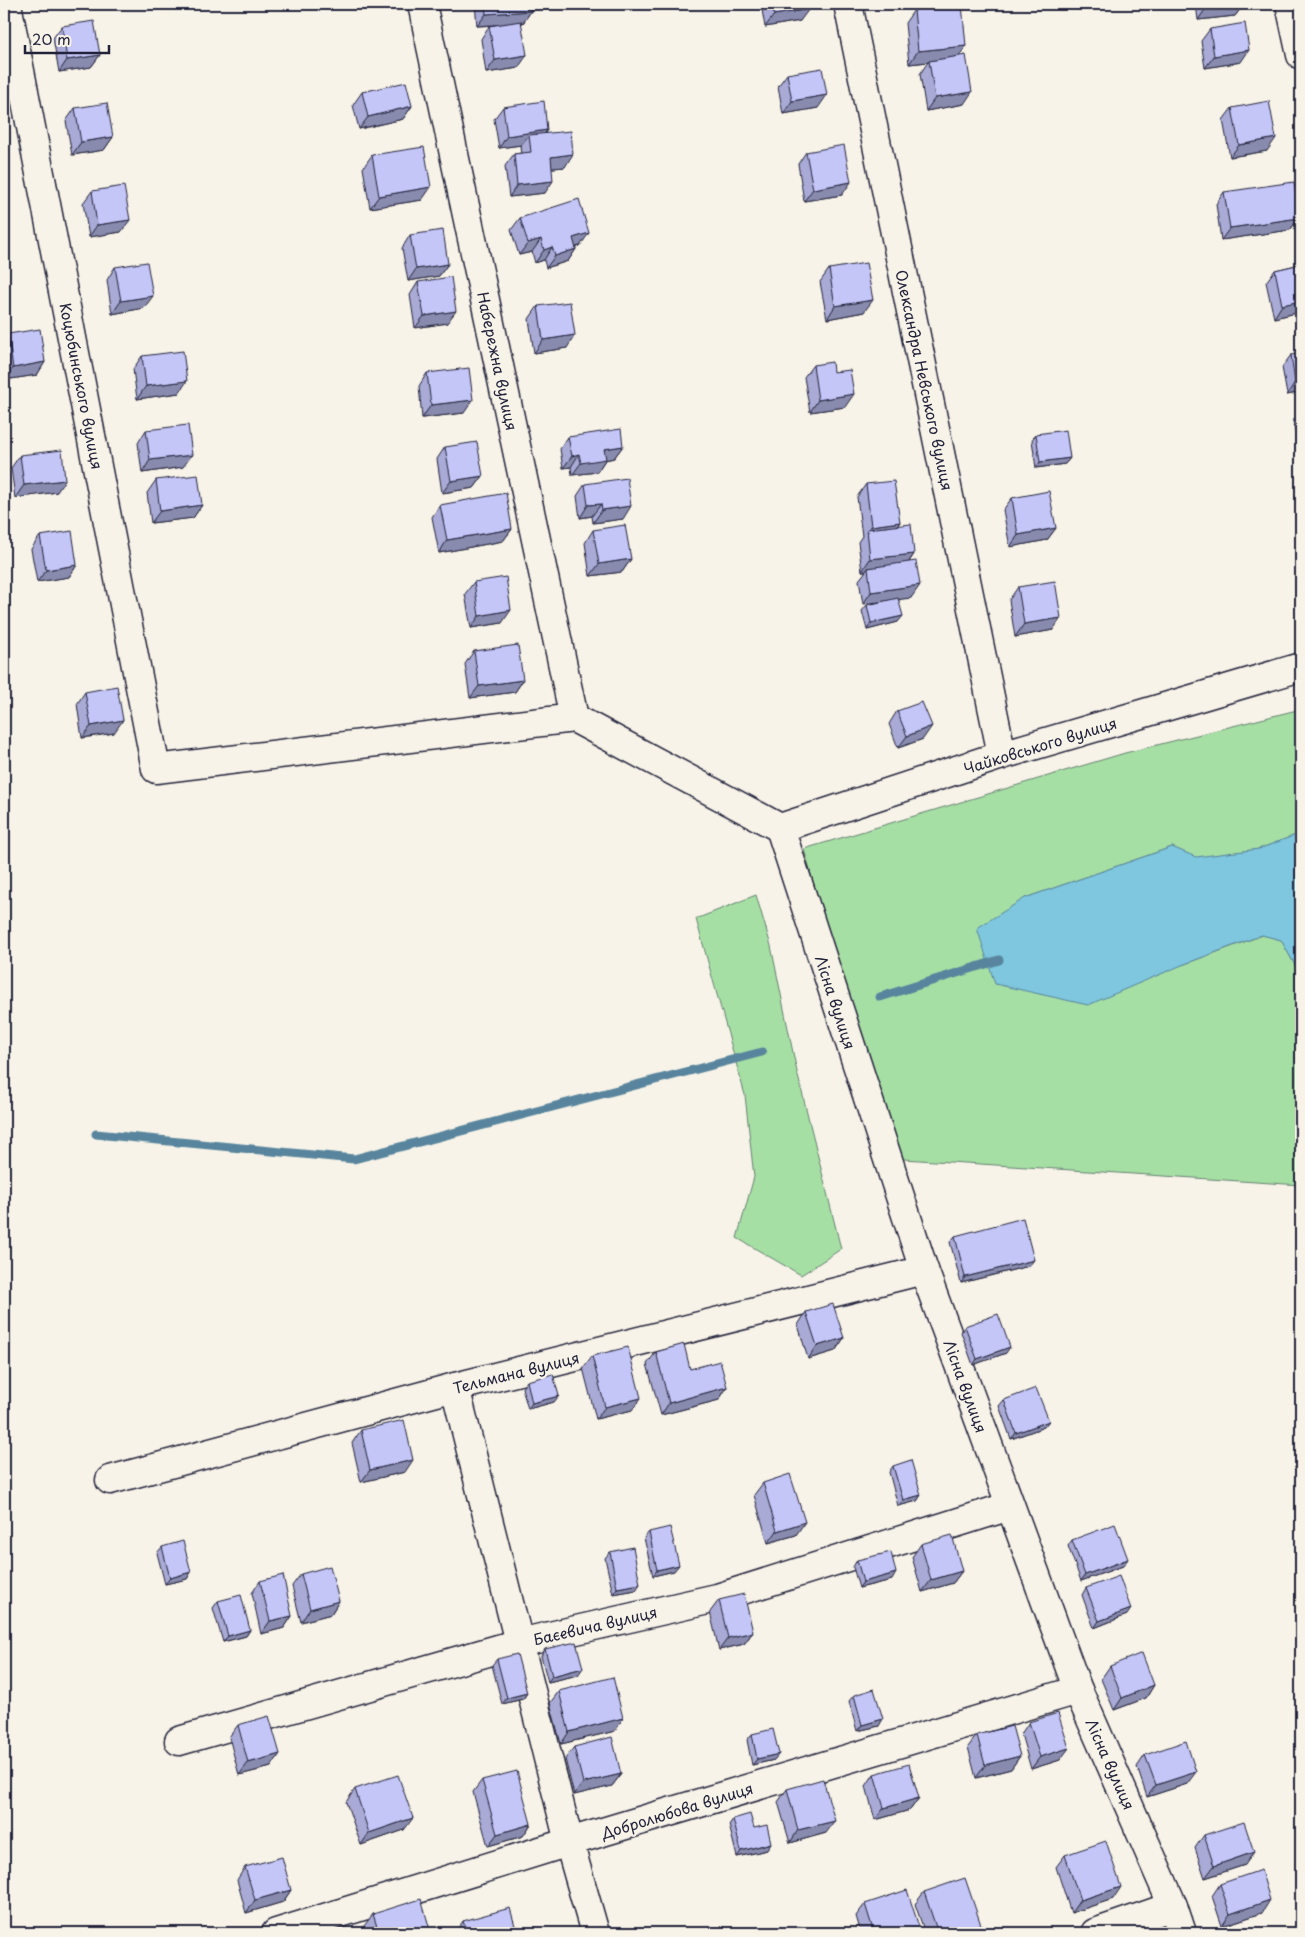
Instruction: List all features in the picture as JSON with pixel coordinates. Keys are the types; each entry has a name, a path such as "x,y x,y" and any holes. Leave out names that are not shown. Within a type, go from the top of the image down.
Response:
{"street":[{"name":"Коцюбинського вулиця","path":"7,4 156,768 574,718"},
{"name":"Набережна вулиця","path":"422,4 574,718"},
{"name":"Олександра Невського вулиця","path":"848,4 1002,755"},
{"path":"1290,4 1301,55"},
{"name":"Чайковського вулиця","path":"780,828 1002,755 1301,667"},
{"path":"574,718 780,828"},
{"name":"Лісна вулиця","path":"780,828 924,1270 1078,1690 1173,1906 1182,1933"},
{"name":"Тельмана вулиця","path":"110,1480 455,1387 924,1270"},
{"path":"455,1387 569,1842 595,1933"},
{"name":"Баєевича вулиця","path":"179,1741 519,1643 717,1598 1010,1506"},
{"name":"Добролюбова вулиця","path":"276,1933 569,1842 1078,1690"},
{"path":"1095,1933 1173,1906"}],"green space":[{"path":"1301,709 1301,833 1259,849 1196,858 1172,847 1025,898 1182,965 1263,935 1281,940 1301,976 1301,1185 889,1158 804,849 1125,753"},
{"path":"756,895 771,946 797,1072 841,1249 801,1275 737,1238 754,1177 745,1095 696,919"}],"water":[{"path":"1301,833 1301,976 1281,940 1262,935 1182,965 1088,1005 995,984 977,928 1025,898 1172,847 1196,857 1259,849"}],"building":[{"path":"485,4 531,4 531,11 486,14"},
{"path":"772,4 808,4 809,9 774,15"},
{"path":"1206,4 1243,4 1206,8"},
{"path":"962,5 966,46 918,51 914,10"},
{"path":"94,21 100,55 67,60 62,26"},
{"path":"521,21 527,55 495,60 489,26"},
{"path":"1245,23 1249,50 1214,56 1210,29"},
{"path":"966,55 972,92 935,98 929,61"},
{"path":"822,68 827,95 792,101 787,74"},
{"path":"406,82 412,106 368,117 362,92"},
{"path":"544,101 547,130 507,136 503,107"},
{"path":"1269,101 1276,138 1239,145 1232,108"},
{"path":"107,103 113,137 81,142 75,108"},
{"path":"571,131 573,154 551,157 553,181 517,185 514,154 531,152 529,135"},
{"path":"844,145 851,182 813,189 806,152"},
{"path":"424,147 431,187 379,196 372,155"},
{"path":"1294,182 1299,218 1230,228 1224,192"},
{"path":"124,186 130,220 97,225 92,191"},
{"path":"579,199 589,233 573,238 576,249 555,256 552,247 544,250 541,239 528,243 520,218"},
{"path":"443,230 448,264 416,269 410,235"},
{"path":"147,262 153,296 121,301 115,267"},
{"path":"866,263 873,300 835,306 829,269"},
{"path":"1301,264 1301,301 1282,305 1275,270"},
{"path":"451,277 456,311 424,316 418,282"},
{"path":"570,302 575,335 543,340 538,306"},
{"path":"40,329 45,362 13,368 8,334"},
{"path":"183,351 187,381 146,386 142,356"},
{"path":"1301,353 1301,381 1295,382 1291,355"},
{"path":"832,362 833,372 850,370 854,394 818,400 813,365"},
{"path":"469,368 473,400 431,405 427,373"},
{"path":"188,425 192,455 150,460 146,430"},
{"path":"621,429 623,446 604,449 606,459 581,463 579,454 572,456 568,437"},
{"path":"1066,430 1070,458 1040,462 1036,434"},
{"path":"477,442 483,476 451,481 445,447"},
{"path":"62,450 65,480 24,485 20,455"},
{"path":"198,475 202,505 160,511 156,480"},
{"path":"627,478 631,506 602,510 601,504 588,505 585,484"},
{"path":"894,481 900,522 871,526 866,484"},
{"path":"1049,491 1056,528 1018,535 1012,498"},
{"path":"506,493 512,529 447,540 440,505"},
{"path":"911,524 914,554 870,559 867,529"},
{"path":"625,525 631,559 599,564 593,530"},
{"path":"72,531 77,565 46,570 40,536"},
{"path":"916,561 920,585 871,592 868,568"},
{"path":"506,577 511,610 479,616 474,582"},
{"path":"1055,581 1061,618 1024,624 1018,587"},
{"path":"898,598 903,616 871,623 867,605"},
{"path":"518,645 523,680 479,686 474,651"},
{"path":"117,686 123,720 91,726 85,692"},
{"path":"922,702 932,726 907,736 897,711"},
{"path":"1023,1218 1034,1260 965,1277 955,1236"},
{"path":"833,1304 844,1338 817,1346 806,1312"},
{"path":"998,1314 1010,1347 977,1359 965,1326"},
{"path":"684,1344 690,1369 720,1361 727,1387 669,1403 656,1352"},
{"path":"628,1347 641,1398 605,1407 592,1356"},
{"path":"553,1374 559,1396 532,1403 527,1381"},
{"path":"1036,1388 1049,1421 1016,1433 1004,1400"},
{"path":"404,1420 413,1460 370,1470 361,1430"},
{"path":"911,1460 921,1495 903,1500 893,1466"},
{"path":"790,1474 805,1522 777,1531 763,1483"},
{"path":"1115,1524 1128,1559 1085,1575 1072,1540"},
{"path":"670,1527 679,1565 657,1570 649,1532"},
{"path":"952,1535 962,1571 931,1580 921,1544"},
{"path":"183,1541 191,1572 170,1578 162,1547"},
{"path":"633,1547 640,1584 617,1588 610,1552"},
{"path":"891,1552 896,1573 863,1582 857,1560"},
{"path":"330,1566 339,1601 310,1609 301,1574"},
{"path":"283,1575 292,1616 270,1621 260,1581"},
{"path":"1119,1576 1131,1609 1099,1621 1086,1588"},
{"path":"744,1594 753,1632 728,1638 719,1600"},
{"path":"241,1595 250,1630 228,1636 218,1601"},
{"path":"576,1642 583,1668 552,1676 545,1649"},
{"path":"1142,1653 1154,1685 1122,1698 1110,1666"},
{"path":"517,1654 527,1693 507,1698 497,1659"},
{"path":"613,1677 623,1718 569,1732 559,1691"},
{"path":"874,1689 883,1719 862,1725 854,1695"},
{"path":"1058,1713 1069,1748 1040,1757 1029,1722"},
{"path":"269,1716 280,1754 248,1763 238,1725"},
{"path":"1012,1726 1020,1756 985,1765 977,1735"},
{"path":"773,1729 779,1754 757,1759 752,1734"},
{"path":"612,1737 621,1774 583,1783 574,1747"},
{"path":"1186,1741 1196,1772 1156,1785 1145,1755"},
{"path":"909,1764 919,1798 884,1808 874,1774"},
{"path":"517,1771 531,1824 497,1834 482,1780"},
{"path":"398,1775 413,1818 369,1833 355,1789"},
{"path":"823,1779 835,1821 798,1830 787,1789"},
{"path":"750,1814 754,1828 767,1825 771,1843 741,1851 733,1819"},
{"path":"1244,1822 1254,1852 1214,1866 1204,1835"},
{"path":"1106,1841 1121,1887 1080,1900 1065,1855"},
{"path":"282,1857 291,1890 255,1900 245,1867"},
{"path":"1261,1870 1270,1900 1230,1914 1220,1884"},
{"path":"965,1878 982,1928 967,1933 938,1933 924,1892"},
{"path":"907,1890 921,1933 874,1933 865,1904"},
{"path":"421,1899 431,1933 379,1933 373,1914"},
{"path":"510,1908 517,1933 467,1933 463,1921"},
{"path":"800,1927 802,1933 781,1933"}],"waterway":[{"path":"880,997 999,960"},
{"path":"96,1134 354,1159 762,1052"}]}
